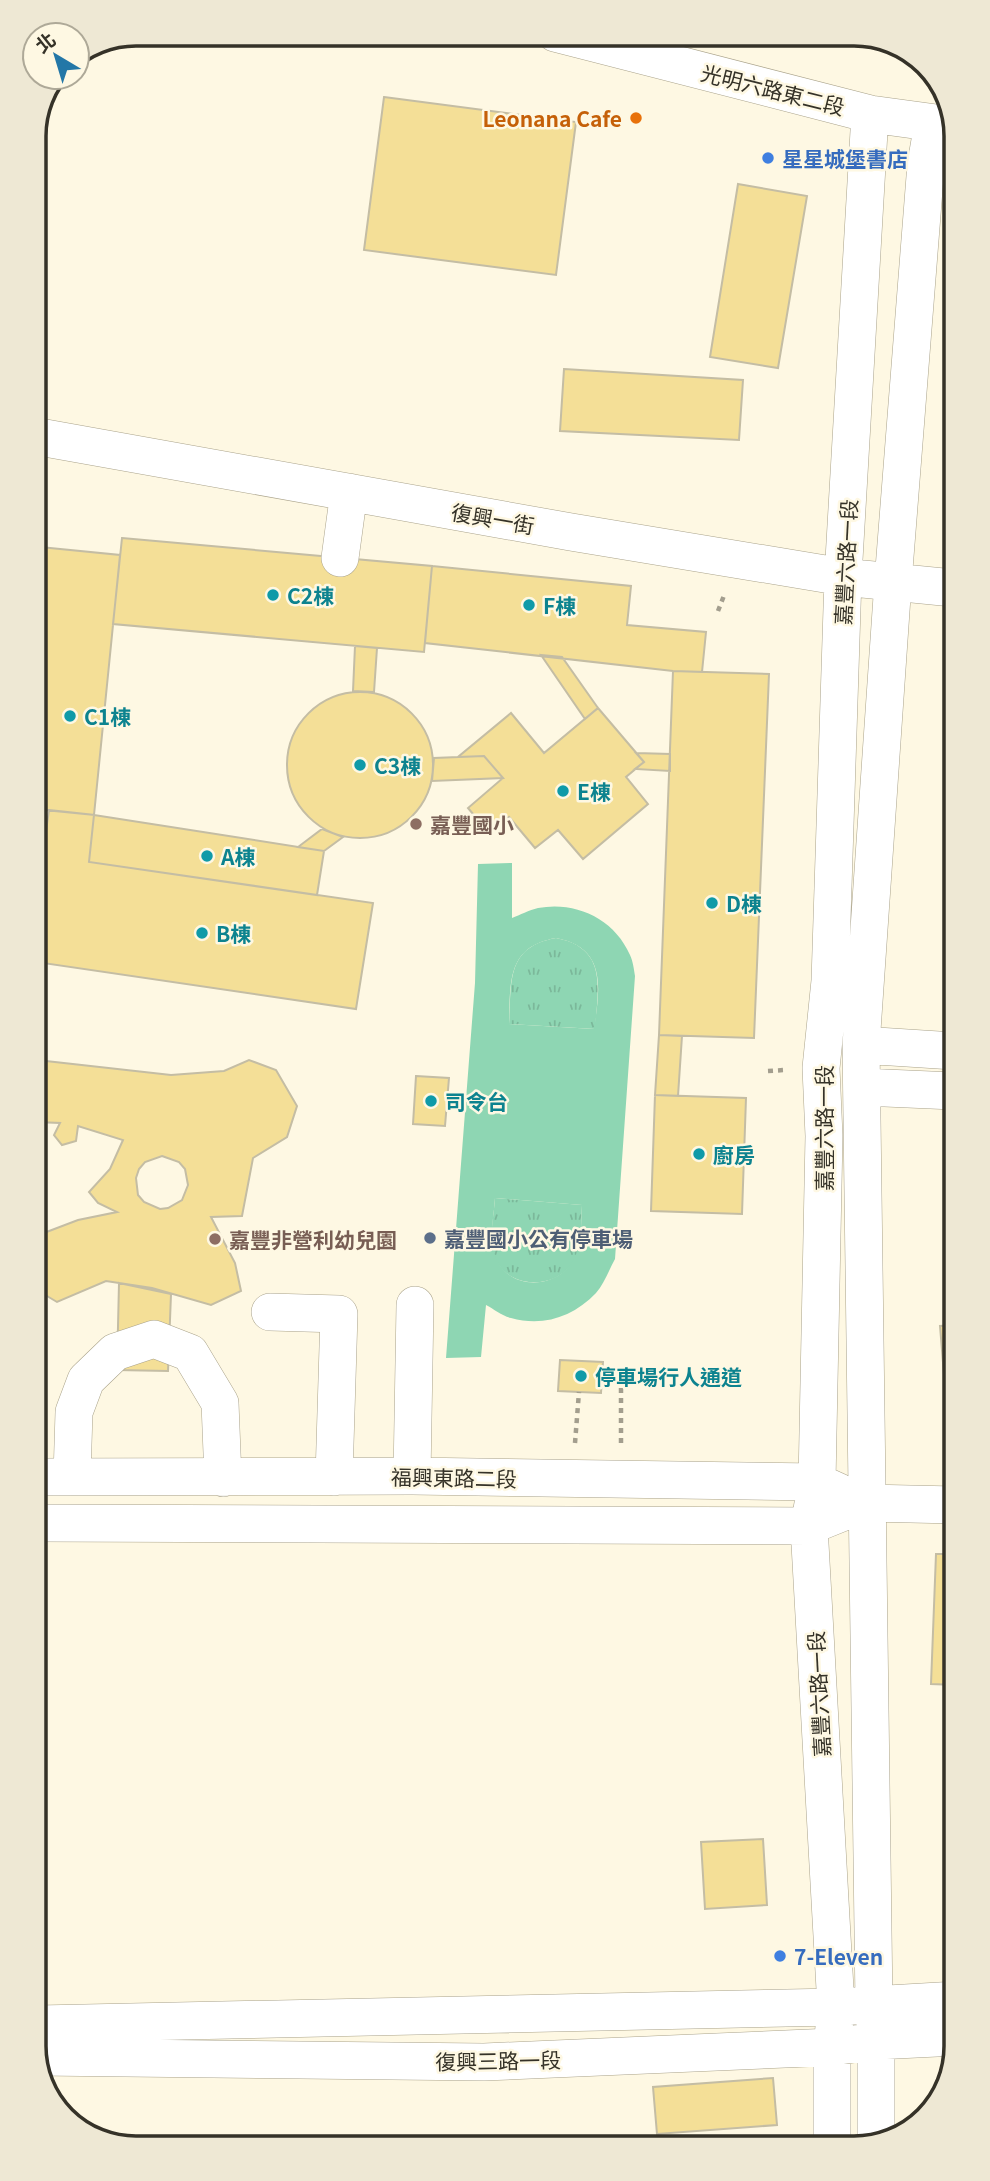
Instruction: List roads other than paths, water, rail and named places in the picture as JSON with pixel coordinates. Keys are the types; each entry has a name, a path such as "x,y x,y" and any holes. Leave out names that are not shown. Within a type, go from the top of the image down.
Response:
{"street":[{"name":"光明六路東二段","path":"606,46 870,114 942,124"},
{"name":"嘉豐六路一段","path":"832,2136 832,2047 836,2007 808,1526 817,1482 824,1136 821,1068 830,981 843,577 870,114"},
{"name":"嘉豐六路一段","path":"876,2133 861,1045 893,582 925,178 942,124"},
{"name":"復興一街","path":"46,438 843,577 944,587"},
{"path":"340,558 349,492"},
{"path":"861,1045 944,1050"},
{"path":"862,1087 944,1091"},
{"path":"412,1476 415,1305"},
{"path":"270,1312 339,1314 334,1477"},
{"path":"54,1477 86,1380 115,1352 154,1339 190,1353 220,1403 223,1478"},
{"name":"福興東路二段","path":"54,1477 412,1476 817,1482 866,1503 944,1505"},
{"name":"福興東路二段","path":"46,1523 808,1526 866,1503"},
{"path":"46,2024 836,2007 944,2001"},
{"name":"復興三路一段","path":"46,2057 484,2062 832,2047 876,2041 944,2038"}],"place":[{"name":"Leonana Cafe","path":"636,118"},
{"name":"星星城堡書店","path":"768,158"},
{"name":"C2棟","path":"273,595"},
{"name":"F棟","path":"529,605"},
{"name":"C1棟","path":"70,716"},
{"name":"C3棟","path":"360,765"},
{"name":"E棟","path":"563,791"},
{"name":"嘉豐國小","path":"416,824"},
{"name":"A棟","path":"207,856"},
{"name":"D棟","path":"712,903"},
{"name":"B棟","path":"202,933"},
{"name":"司令台","path":"431,1101"},
{"name":"廚房","path":"699,1154"},
{"name":"嘉豐國小公有停車場","path":"430,1238"},
{"name":"嘉豐非營利幼兒園","path":"215,1239"},
{"name":"停車場行人通道","path":"581,1376"},
{"name":"7-Eleven","path":"780,1956"}]}
